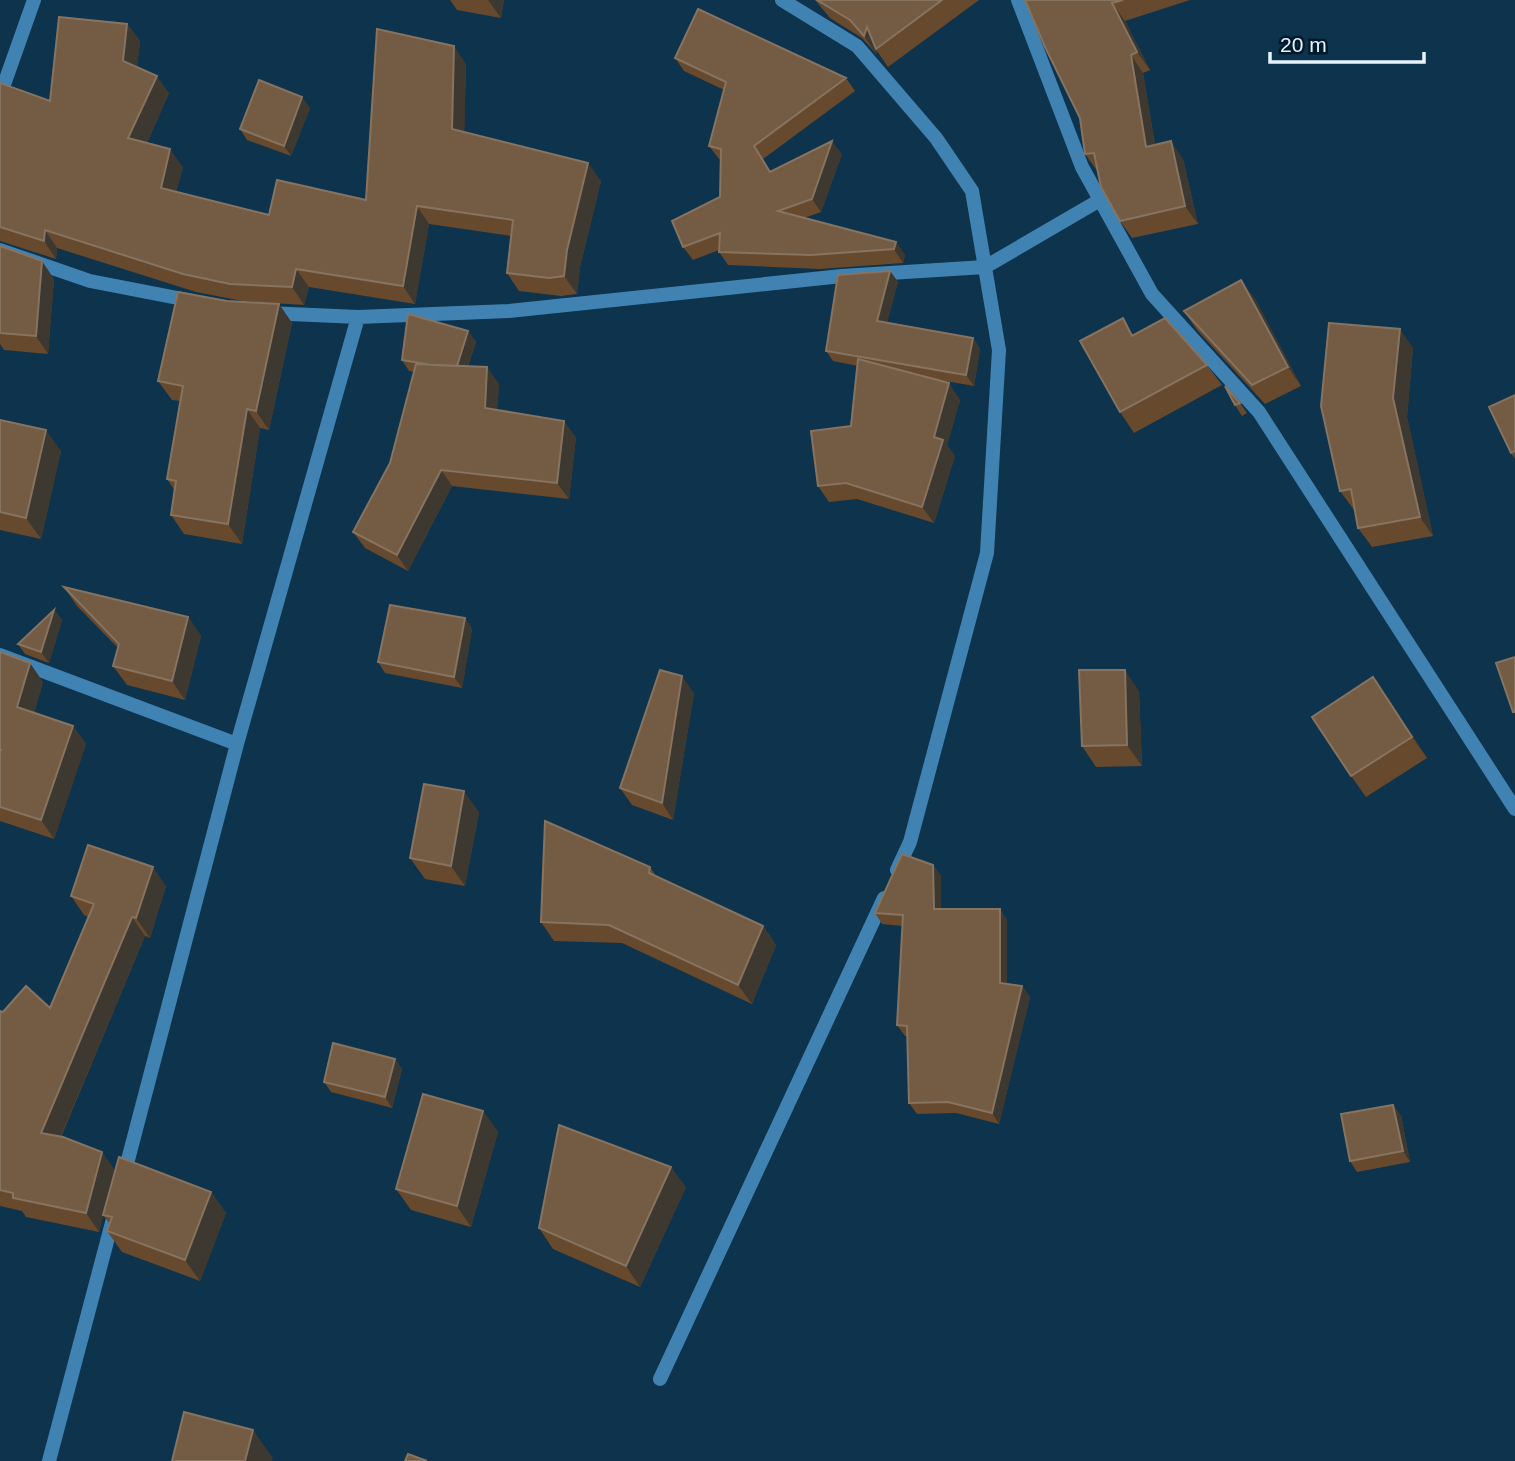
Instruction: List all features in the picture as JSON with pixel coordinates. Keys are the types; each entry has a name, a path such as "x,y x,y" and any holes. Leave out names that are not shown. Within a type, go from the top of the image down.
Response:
{"street":[{"path":"0,96 34,0"},
{"path":"660,1379 910,842 987,553 999,349 972,191 936,138 857,46 782,0"},
{"path":"1018,0 1082,167 1153,294 1259,412 1515,809"},
{"path":"254,312 358,317 509,311 842,276 985,267 1100,200"},
{"path":"0,250 90,281 203,304"},
{"path":"49,1461 237,744 358,317"},
{"path":"0,655 237,744"}],"building":[{"path":"817,0 942,0 876,49 867,27 864,36 850,20"},
{"path":"1025,0 1123,0 1112,3 1137,52 1131,55 1146,147 1171,141 1185,206 1120,221 1101,187 1094,153 1085,154 1080,118"},
{"path":"698,9 846,78 754,146 770,172 832,141 812,199 778,211 896,242 894,249 811,255 719,252 720,233 683,247 672,221 720,197 721,149 709,146 726,82 675,58"},
{"path":"59,17 127,24 123,61 157,76 128,138 170,149 161,188 269,215 277,180 366,200 377,29 454,46 452,129 588,163 567,250 564,276 549,278 507,273 513,220 417,206 403,286 296,269 292,287 230,284 183,274 45,230 44,241 0,227 0,83 50,101"},
{"path":"259,80 302,97 284,146 240,129"},
{"path":"0,246 42,261 36,336 0,333"},
{"path":"890,271 877,321 973,338 966,375 826,351 838,275"},
{"path":"1241,280 1288,367 1252,385 1184,311"},
{"path":"178,292 227,301 279,304 256,411 247,409 228,524 171,515 176,481 167,479 183,386 158,381"},
{"path":"408,314 468,331 457,366 402,360"},
{"path":"1123,318 1132,336 1165,318 1207,365 1120,412 1080,341"},
{"path":"1329,323 1400,329 1393,398 1420,517 1358,528 1351,489 1340,491 1321,406"},
{"path":"858,359 949,383 934,437 943,440 922,507 846,483 818,486 811,431 851,426"},
{"path":"416,364 487,367 485,408 564,421 557,483 441,470 397,555 353,532 390,463"},
{"path":"1225,386 1240,403 1235,405"},
{"path":"1515,395 1515,451 1511,453 1489,407"},
{"path":"0,420 46,430 26,518 0,512"},
{"path":"64,587 188,617 172,681 113,666 119,644"},
{"path":"390,605 465,618 454,677 378,662"},
{"path":"54,610 41,652 18,644"},
{"path":"0,652 30,663 17,707 73,726 41,820 0,807"},
{"path":"1515,657 1515,712 1513,712 1496,663"},
{"path":"660,670 682,676 662,803 620,788"},
{"path":"1079,670 1125,670 1127,745 1082,746"},
{"path":"1373,677 1412,737 1351,776 1312,717"},
{"path":"424,784 464,791 451,866 410,858"},
{"path":"545,821 650,867 649,873 763,926 738,985 609,925 541,922"},
{"path":"88,845 153,867 136,918 132,917 41,1133 63,1137 102,1152 86,1213 13,1198 13,1193 0,1190 0,1011 3,1012 26,986 50,1008 94,904 71,896"},
{"path":"902,854 933,865 934,909 1000,909 1000,983 1022,986 992,1113 948,1102 909,1103 907,1026 897,1025 903,915 875,913"},
{"path":"333,1043 395,1059 385,1097 324,1082"},
{"path":"423,1094 483,1111 457,1206 396,1189"},
{"path":"1393,1105 1403,1151 1350,1161 1341,1114"},
{"path":"559,1125 671,1167 626,1266 539,1228"},
{"path":"119,1157 211,1192 185,1260 107,1231 112,1217 103,1215"},
{"path":"184,1412 253,1430 245,1461 172,1461"},
{"path":"408,1454 427,1461 405,1461"}]}
